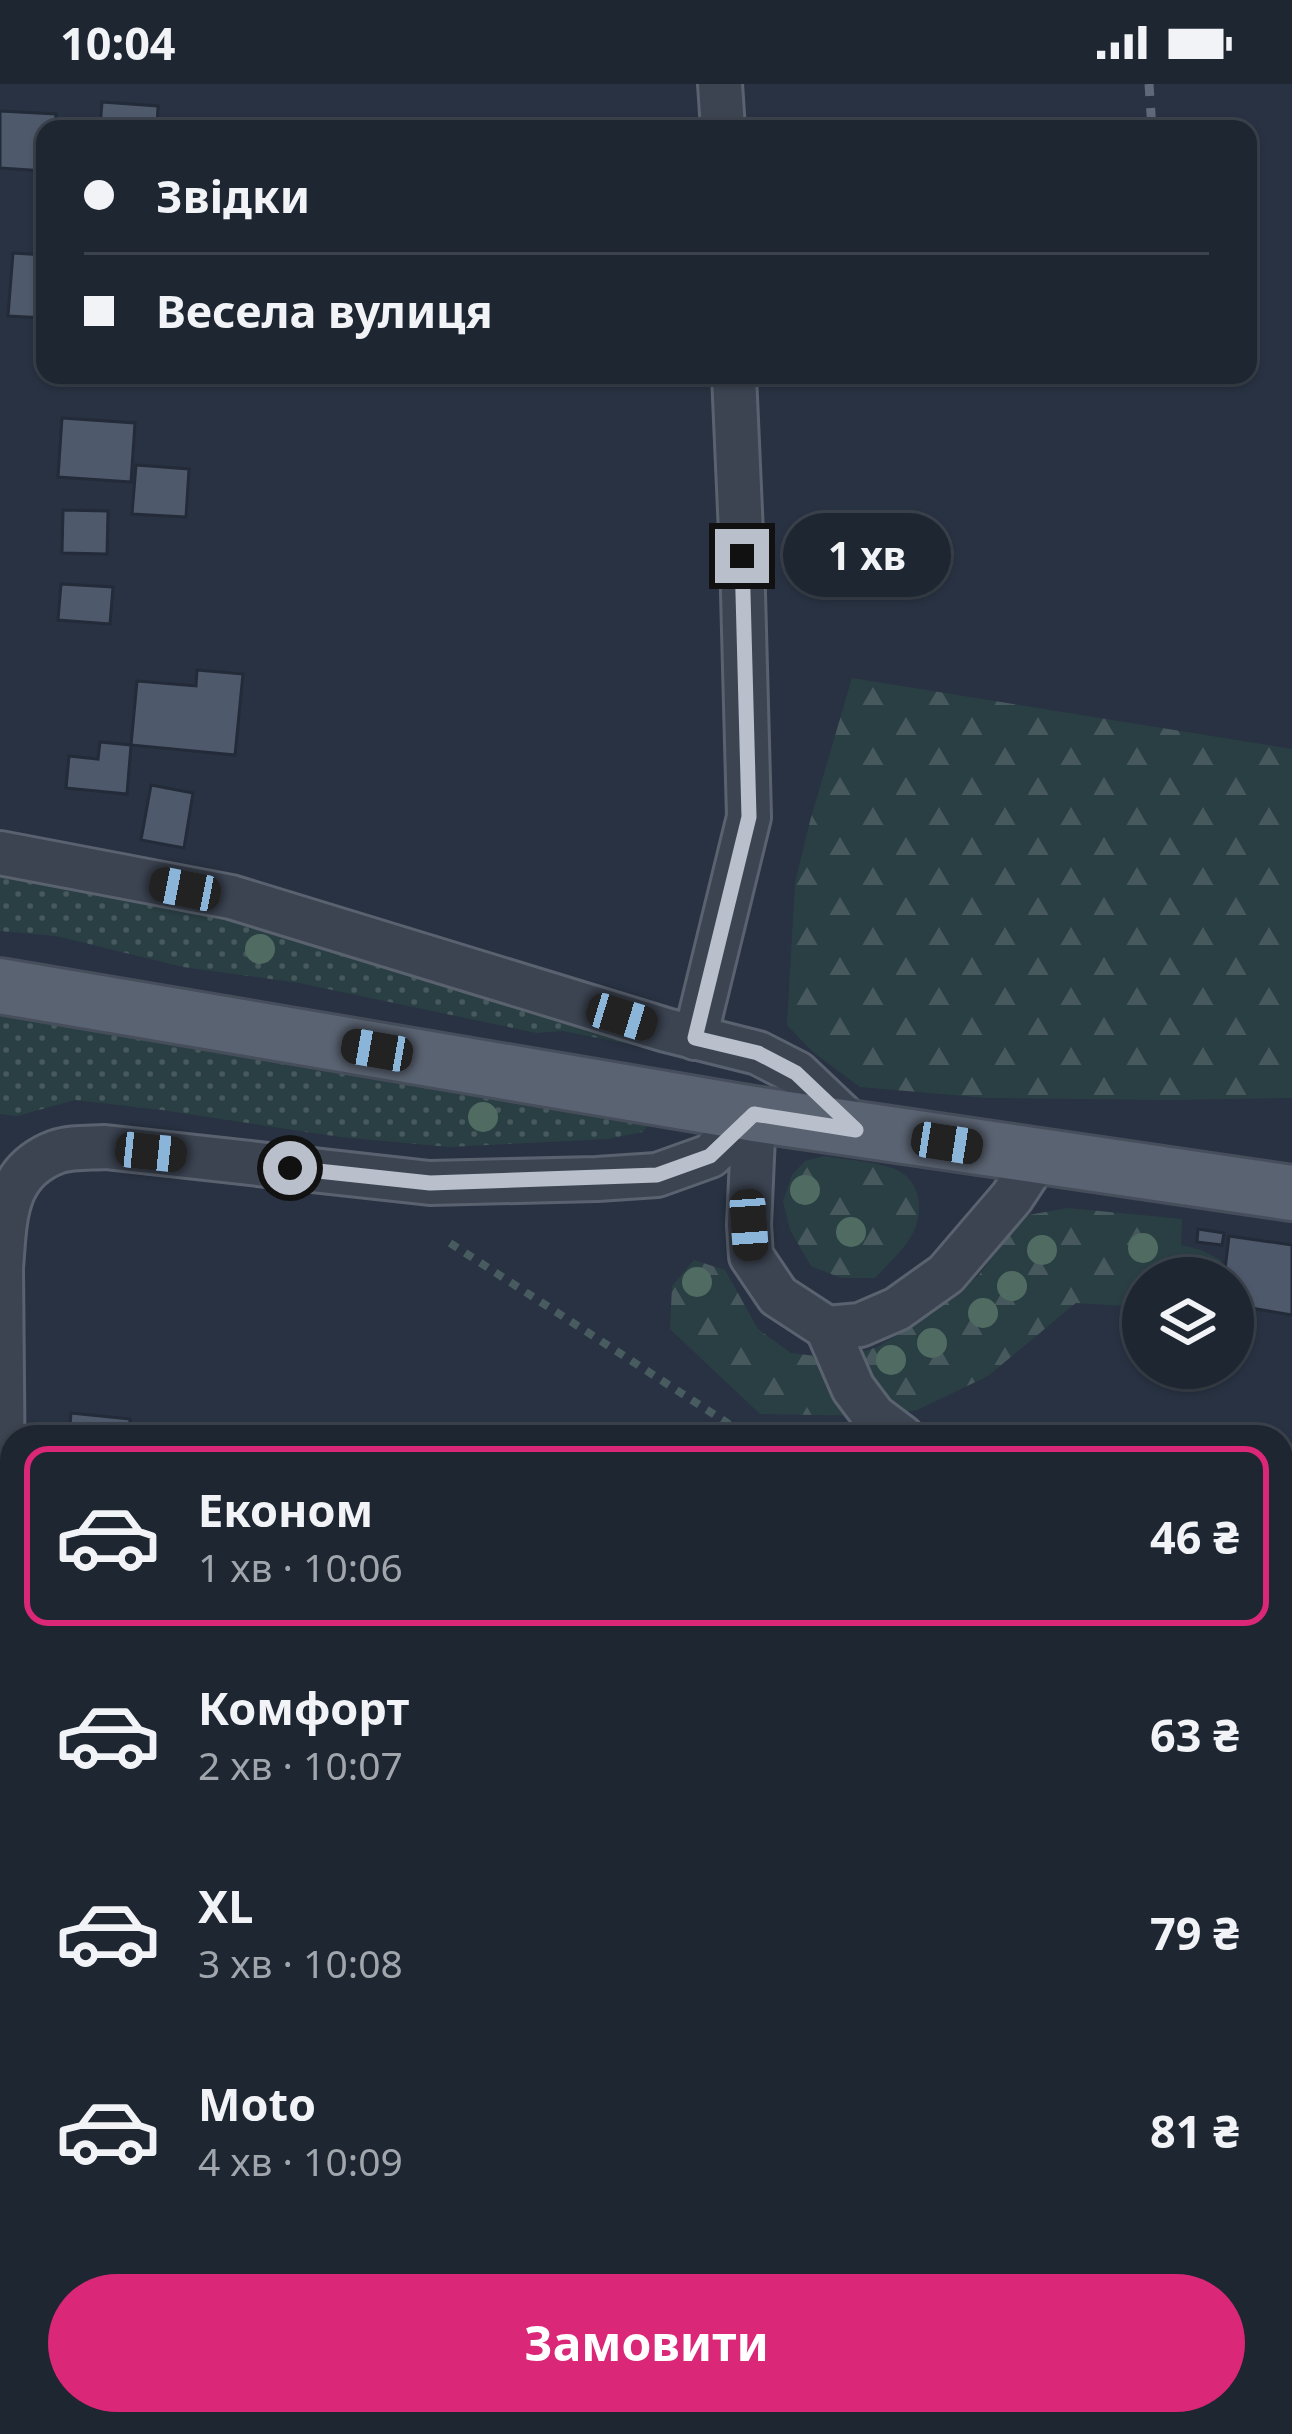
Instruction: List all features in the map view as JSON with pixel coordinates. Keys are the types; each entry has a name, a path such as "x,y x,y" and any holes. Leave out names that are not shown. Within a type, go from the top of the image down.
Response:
{"main road":[{"path":"0,986 754,1114 1292,1193"}],"street":[{"path":"721,84 722,120"},
{"path":"695,1038 749,817 734,384"},
{"path":"0,854 231,897 758,1053 796,1073 856,1130"},
{"path":"3,1425 1,1268 7,1203 27,1168 58,1151 105,1147 430,1183 657,1175 710,1156 754,1114"},
{"path":"754,1114 751,1256 778,1296 827,1328 854,1388 886,1425"},
{"path":"827,1328 860,1325 897,1309 946,1274 1012,1197 1039,1156"}],"path":[{"path":"450,1243 729,1425"}],"green space":[{"path":"852,678 1292,749 1292,1098 987,1098 860,1087 814,1053 787,1025 795,883"},
{"path":"0,853 231,897 732,1065 563,1031 537,1033 299,983 183,967 56,936 0,931"},
{"path":"0,1004 657,1117 642,1132 608,1139 449,1147 340,1137 75,1100 17,1116 0,1114"},
{"path":"825,1156 892,1168 909,1179 918,1195 913,1233 875,1278 841,1278 811,1266 790,1230 783,1201 792,1175 805,1161"},
{"path":"1068,1208 1182,1219 1181,1245 1215,1257 1122,1257 1122,1306 1076,1303 988,1376 917,1410 874,1416 760,1414 670,1329 672,1286 694,1260 725,1270 758,1329 791,1353 841,1359 877,1347 918,1323 979,1275 1023,1216"}],"building":[{"path":"102,102 158,106 157,120 101,120"},
{"path":"0,111 56,114 56,120 36,120 36,170 0,168"},
{"path":"13,253 36,254 36,318 8,316"},
{"path":"62,418 135,423 131,482 58,477"},
{"path":"136,465 189,469 186,517 132,514"},
{"path":"63,510 108,511 107,554 62,553"},
{"path":"61,584 113,587 110,624 58,620"},
{"path":"197,670 243,674 235,755 131,745 137,681 196,686"},
{"path":"100,742 131,745 127,794 66,788 69,756 98,759"},
{"path":"151,785 193,793 184,848 141,840"},
{"path":"1198,1229 1224,1233 1222,1245 1197,1242"},
{"path":"1229,1236 1292,1245 1292,1315 1254,1309 1254,1257 1226,1257"},
{"path":"71,1413 130,1419 130,1425 70,1425"}],"railway":[{"path":"1149,84 1151,120"}],"route":[{"path":"290,1168 430,1183 598,1179 657,1175 710,1156 754,1114 856,1130 796,1073 758,1053 695,1038 749,817 742,556"}]}
